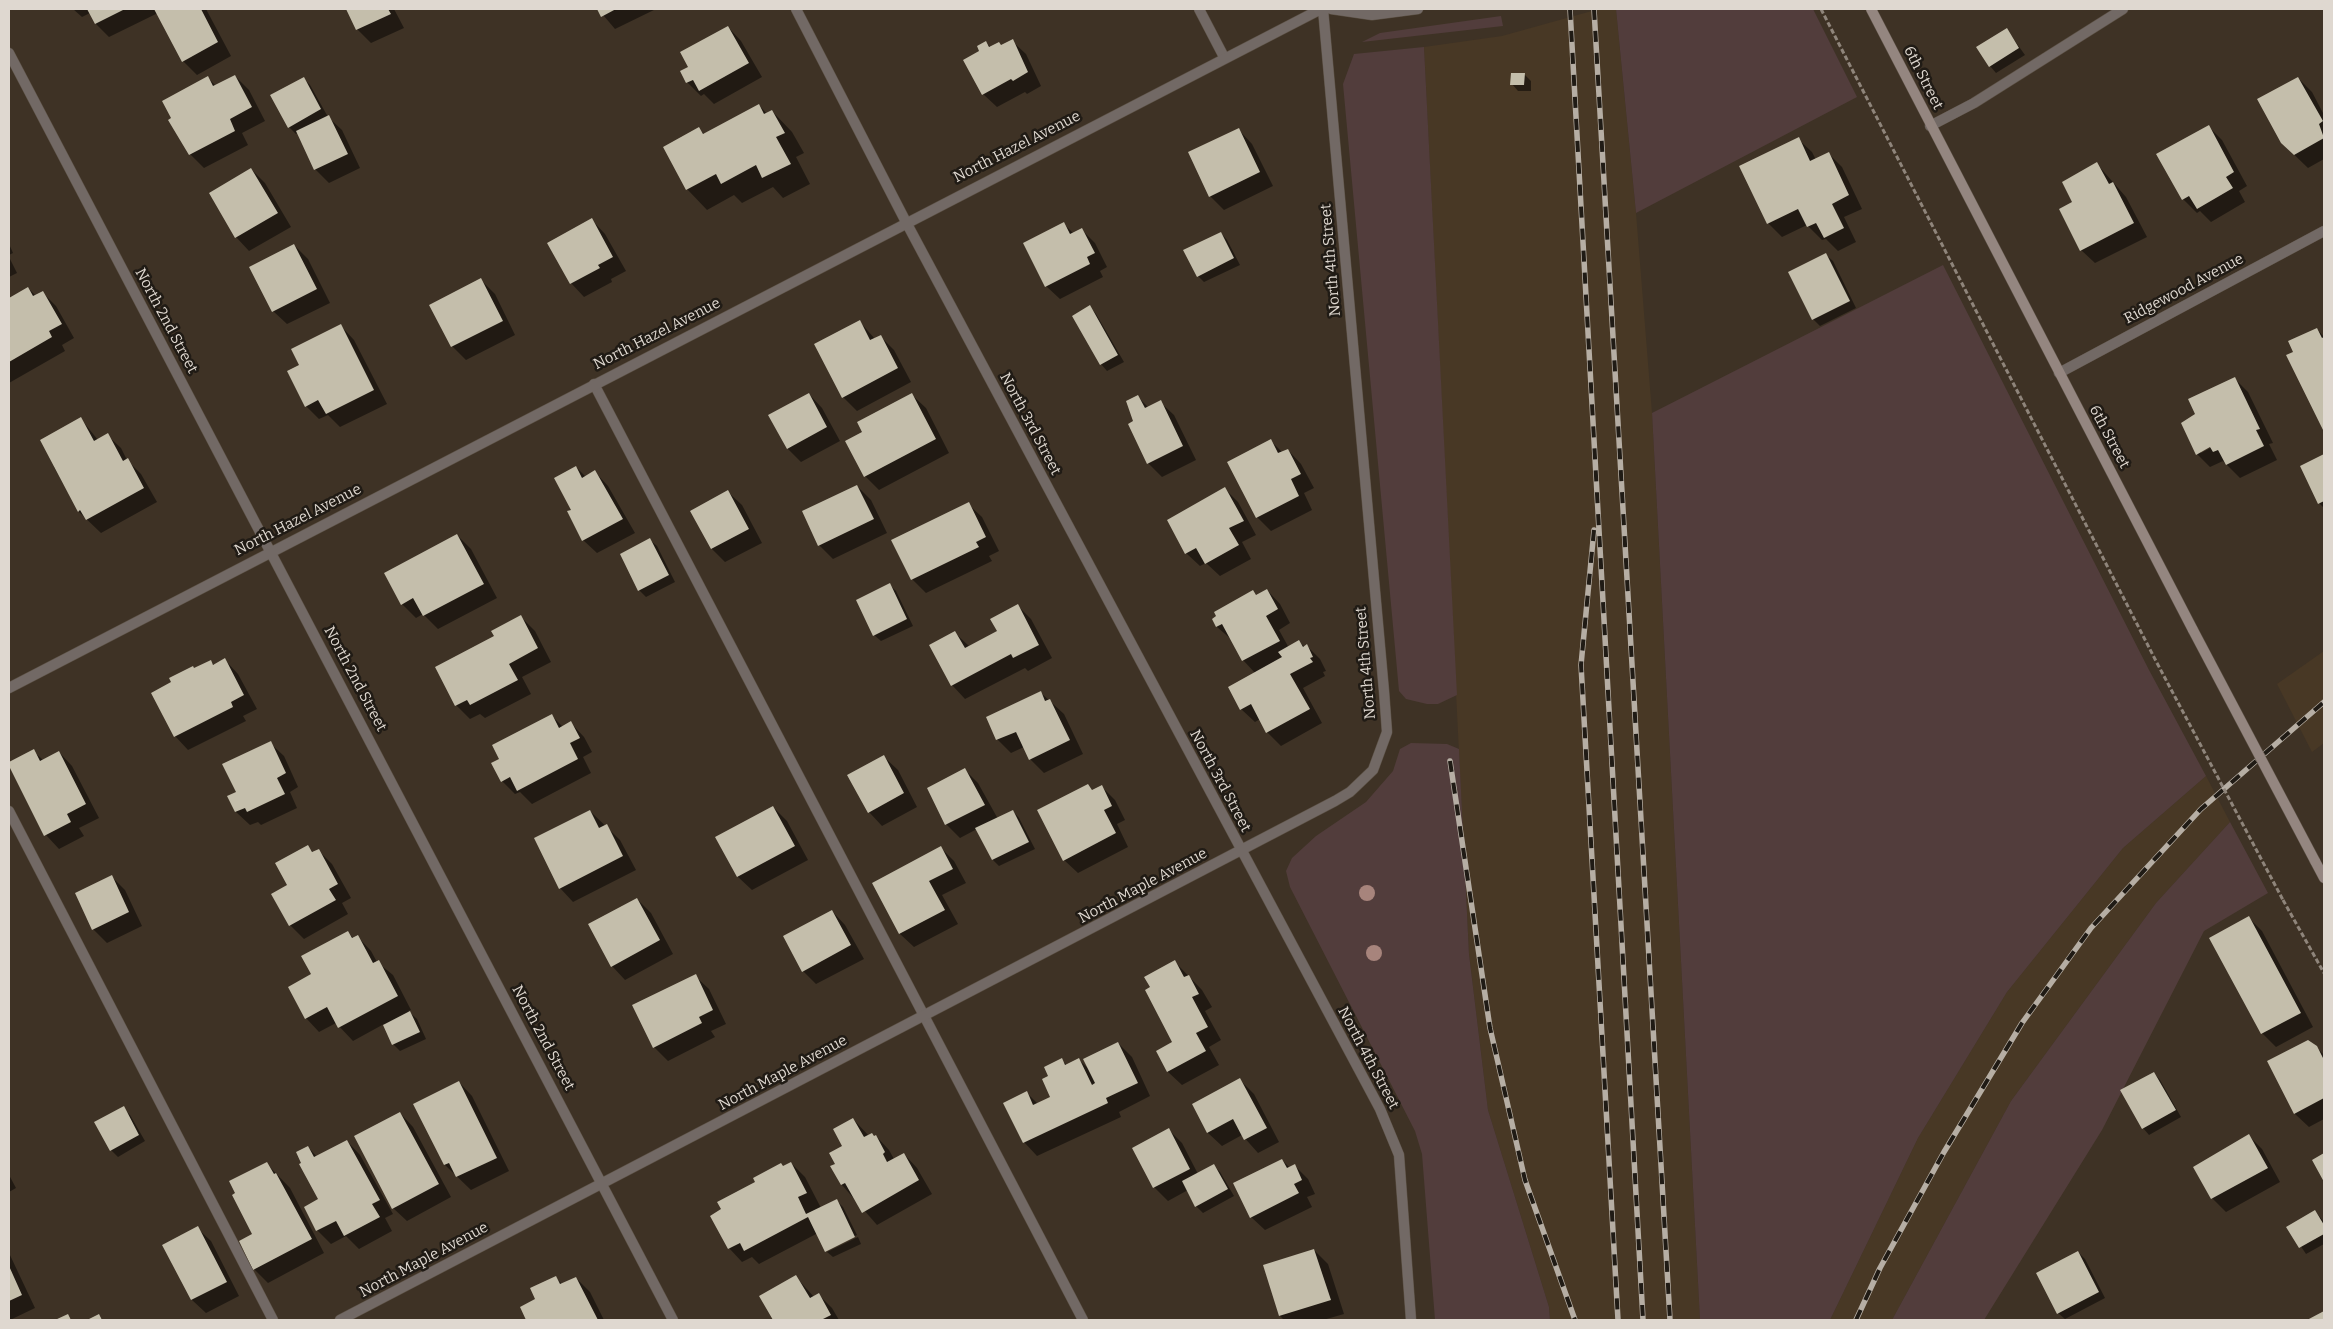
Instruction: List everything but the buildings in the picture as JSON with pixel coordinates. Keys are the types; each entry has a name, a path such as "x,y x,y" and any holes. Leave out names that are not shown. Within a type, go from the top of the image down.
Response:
{"main road":[{"name":"6th Street","path":"1871,9 2059,374 2324,878"}],"street":[{"name":"North 3rd Street","path":"796,9 906,222 1240,852"},
{"path":"1199,9 1224,57"},
{"name":"North Hazel Avenue","path":"9,688 1224,57 1322,9"},
{"name":"North 4th Street","path":"1322,9 1387,732 1373,770 1350,792 1240,852 1380,1110 1399,1156 1411,1320"},
{"path":"1331,9 1372,15 1418,9"},
{"path":"1930,126 1974,103 2123,9"},
{"name":"North 2nd Street","path":"9,53 673,1320"},
{"name":"Ridgewood Avenue","path":"2059,374 2324,232"},
{"path":"594,384 1083,1320"},
{"path":"9,811 273,1320"},
{"name":"North Maple Avenue","path":"340,1320 1240,852"}],"path":[{"path":"1820,9 2157,663 2283,900 2324,972"}],"shaded area":[{"path":"1599,9 1616,9 1636,213 1652,413 1700,1320 1550,1320 1549,1307 1488,1110 1469,954 1424,47 1502,36"},
{"path":"1616,9 1813,9 1857,97 1636,213"},
{"path":"1501,16 1503,26 1362,42 1380,33"},
{"path":"1424,47 1457,695 1438,704 1427,704 1406,699 1399,691 1343,84 1354,54"},
{"path":"1943,265 2149,670 2206,776 2123,848 2007,992 1918,1138 1830,1320 1700,1320 1652,413"},
{"path":"2324,651 2324,743 2312,752 2277,684"},
{"path":"1411,743 1447,744 1459,749 1469,954 1488,1110 1549,1307 1550,1320 1435,1320 1422,1154 1415,1131 1290,887 1286,871 1292,858 1316,836 1366,802 1393,771 1400,749"},
{"path":"2206,776 2230,822 2156,903 2011,1101 1892,1320 1830,1320 1918,1138 2007,992 2123,848"},
{"path":"2230,822 2268,893 2204,931 2102,1130 1984,1320 1892,1320 2011,1101 2156,903"}],"railway":[{"path":"1570,9 1643,1320"},
{"path":"1594,9 1670,1320"},
{"path":"1594,530 1581,665 1618,1320"},
{"path":"1856,1320 1880,1268 1944,1152 2022,1023 2091,928 2201,809 2324,702"},
{"path":"1450,761 1490,1028 1525,1180 1575,1320"}]}
